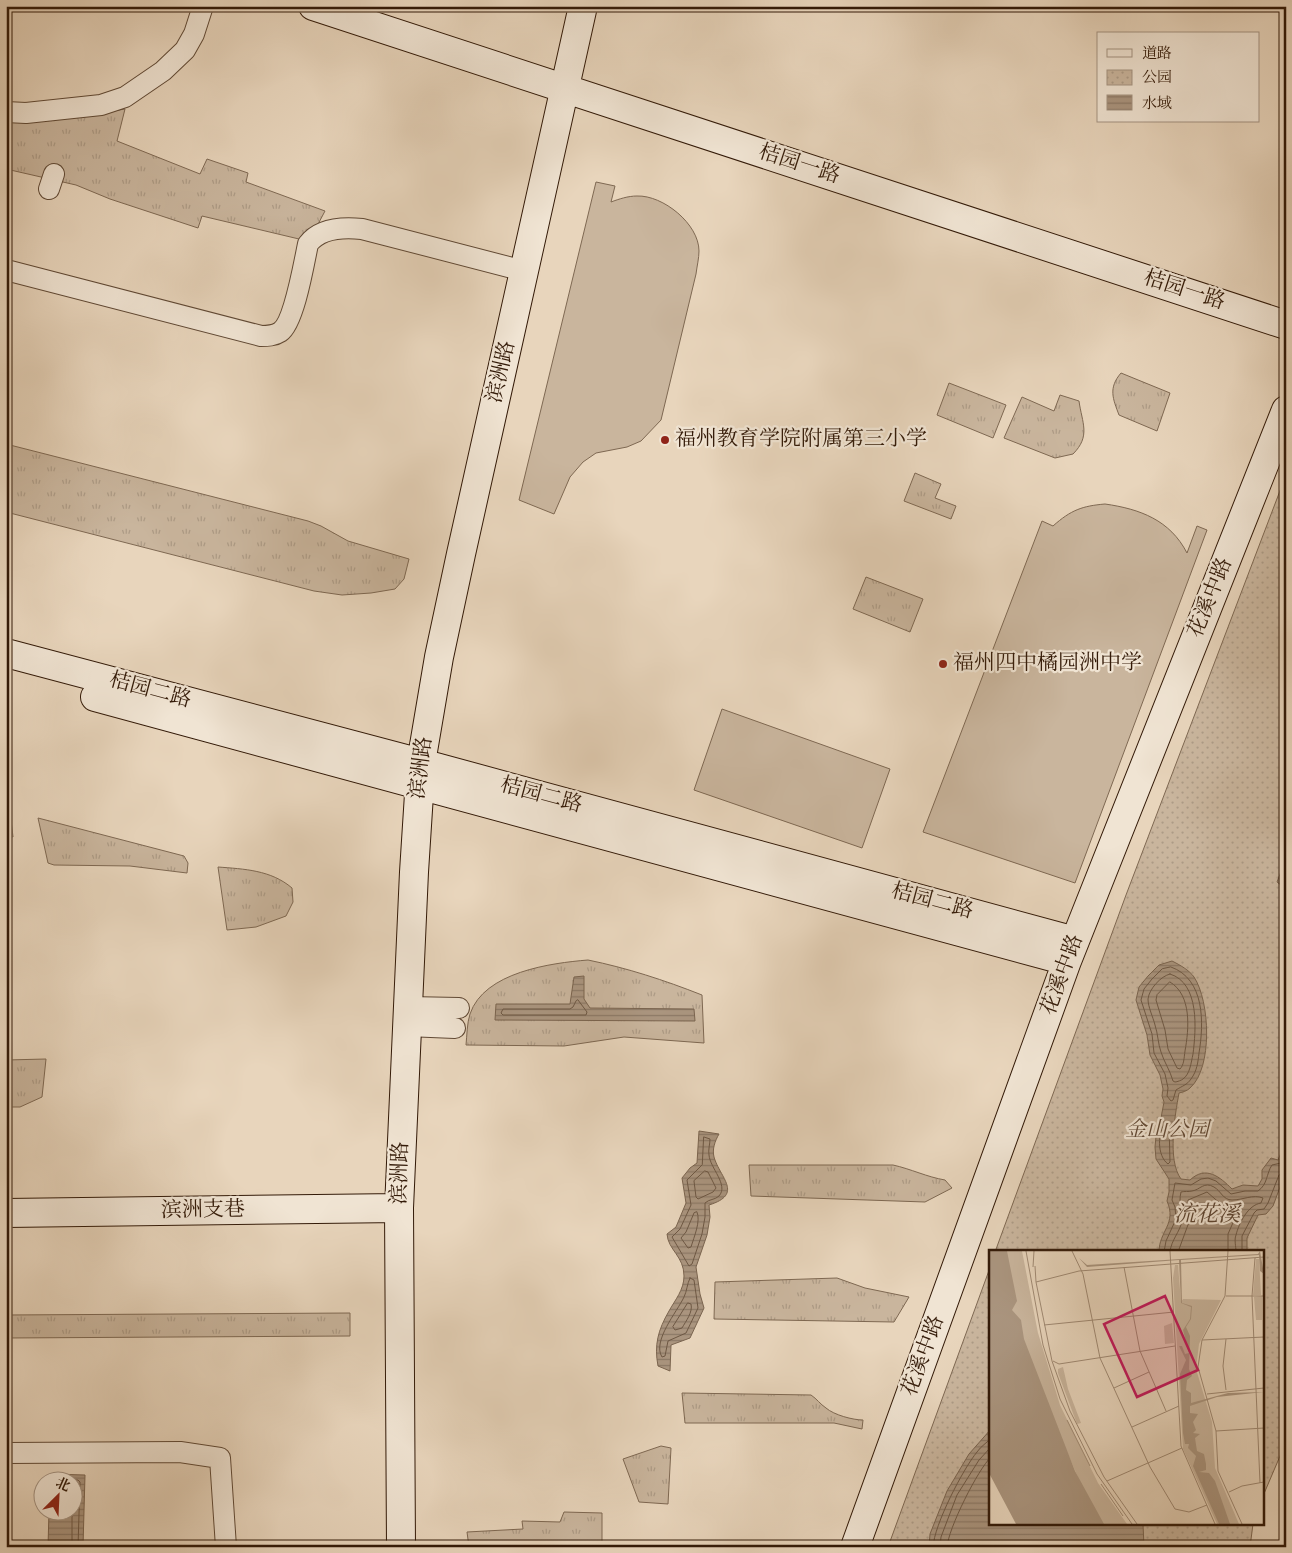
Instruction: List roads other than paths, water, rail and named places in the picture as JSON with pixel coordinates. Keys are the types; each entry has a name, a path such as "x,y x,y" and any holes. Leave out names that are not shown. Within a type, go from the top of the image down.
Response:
{"street":[{"path":"6,112 26,113 101,105 125,97 163,71 185,50 194,34 203,6"},
{"name":"桔园一路","path":"313,6 1286,324"},
{"name":"滨洲路","path":"401,1547 399,1208 420,774 441,648 583,6"},
{"path":"6,270 261,336 272,336 279,333 285,327 292,310 308,244 312,238 319,234 334,230 362,229 524,271"},
{"name":"花溪中路","path":"855,1547 1071,951 1286,410"},
{"name":"桔园二路","path":"6,653 420,774 1071,951"},
{"name":"桔园二路","path":"6,673 420,774"},
{"path":"408,1017 459,1008"},
{"path":"408,1017 455,1028"},
{"name":"滨洲支巷","path":"6,1213 399,1208"},
{"path":"6,1453 180,1452 220,1458 226,1547"}],"water":[{"path":"1286,867 1286,897 1284,895 1285,888 1277,882 1282,869"},
{"name":"流花溪","path":"1172,961 1190,972 1199,988 1206,1017 1207,1034 1203,1066 1189,1089 1179,1093 1177,1102 1173,1149 1174,1161 1181,1179 1190,1180 1202,1173 1207,1173 1223,1180 1232,1189 1243,1185 1258,1186 1262,1179 1262,1170 1271,1158 1278,1160 1286,1141 1286,1171 1273,1206 1266,1214 1258,1215 1247,1238 1247,1250 1159,1250 1170,1216 1167,1201 1169,1179 1156,1159 1155,1147 1157,1126 1161,1118 1164,1102 1162,1096 1163,1089 1160,1075 1150,1055 1147,1035 1136,1000 1139,987 1159,965"},
{"path":"584,976 584,999 590,1008 694,1009 695,1021 495,1020 496,1004 570,1004 574,977"},
{"path":"699,1131 719,1134 714,1145 713,1154 728,1191 720,1201 709,1205 710,1217 707,1235 696,1267 704,1308 690,1338 671,1345 670,1371 658,1366 657,1344 662,1325 681,1290 684,1276 679,1258 668,1240 667,1234 676,1227 686,1203 682,1178 697,1163"},
{"path":"989,1431 989,1526 1143,1526 1144,1547 929,1547 930,1534 947,1491 969,1454"},
{"path":"82,1475 85,1475 83,1547 48,1547 49,1520 82,1520"}],"place":[{"name":"福州教育学院附属第三小学","path":"665,440"},
{"name":"福州四中橘园洲中学","path":"943,664"}],"park label":[{"name":"金山公园","path":"1167,1131"}]}
